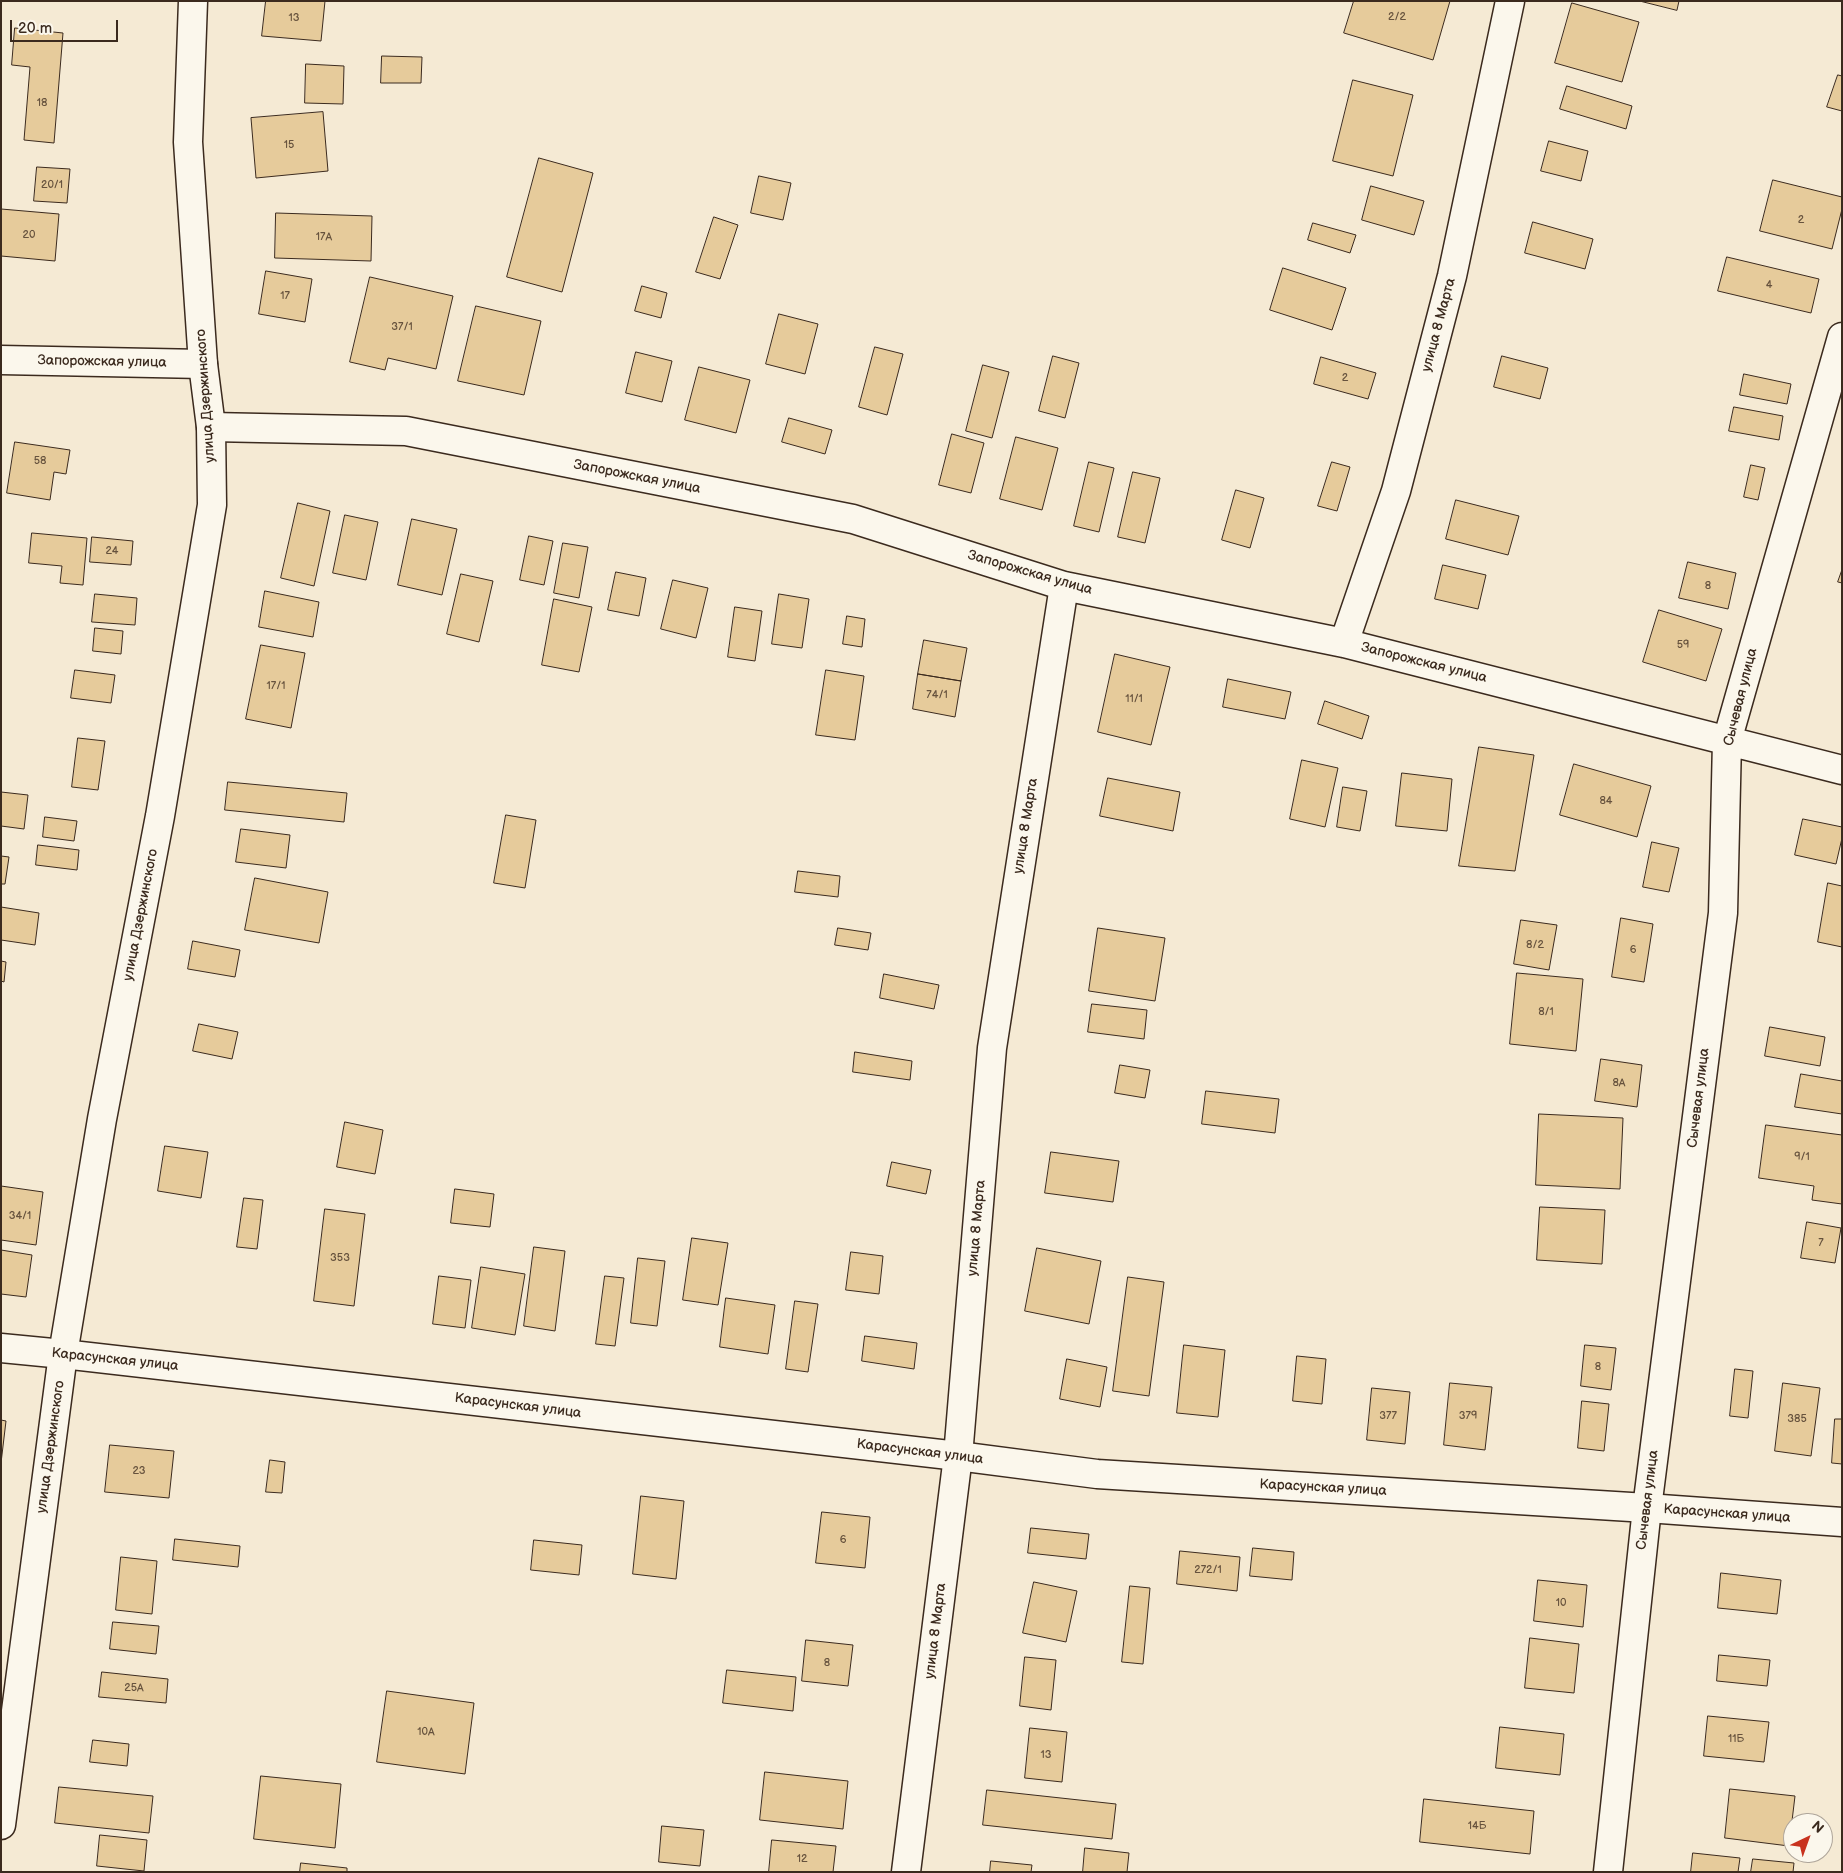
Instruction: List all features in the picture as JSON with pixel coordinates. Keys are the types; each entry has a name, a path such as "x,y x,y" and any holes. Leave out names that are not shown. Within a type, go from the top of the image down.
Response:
{"street":[{"name":"улица Дзержинского","path":"1,1825 63,1354 102,1119 160,816 212,505 211,426 203,364 188,142 194,1"},
{"name":"улица 8 Марта","path":"1344,643 1396,491 1452,276 1510,1"},
{"name":"Сычевая улица","path":"1608,1872 1647,1508 1723,913 1726,741 1842,337"},
{"name":"Запорожская улица","path":"1,360 203,364"},
{"name":"Запорожская улица","path":"211,426 406,432 853,519 1064,586 1344,643 1842,770"},
{"name":"улица 8 Марта","path":"906,1872 958,1456 992,1048 1064,586"},
{"name":"Карасунская улица","path":"1,1348 958,1456 1097,1474 1842,1522"}],"building":[{"path":"266,1 325,1 321,41 262,36"},
{"path":"1354,1 1450,1 1433,60 1344,33"},
{"path":"1640,1 1679,1 1677,10"},
{"path":"1572,3 1639,22 1622,82 1555,63"},
{"path":"15,28 63,33 54,143 24,140 30,67 12,65"},
{"path":"382,56 422,57 421,83 381,83"},
{"path":"306,64 344,66 343,104 305,103"},
{"path":"1838,75 1842,76 1842,111 1827,107"},
{"path":"1353,80 1413,95 1393,176 1333,161"},
{"path":"1567,86 1632,106 1626,129 1560,109"},
{"path":"323,112 328,171 256,178 251,118"},
{"path":"1549,141 1588,151 1581,181 1541,171"},
{"path":"539,158 593,173 562,292 507,277"},
{"path":"37,167 70,169 67,203 34,201"},
{"path":"759,176 791,183 783,220 751,213"},
{"path":"1773,180 1842,197 1842,209 1832,249 1760,231"},
{"path":"1371,186 1424,201 1414,235 1362,220"},
{"path":"1,209 59,214 55,261 1,256"},
{"path":"276,213 372,216 371,261 275,258"},
{"path":"714,217 738,225 720,279 696,272"},
{"path":"1533,222 1593,239 1585,269 1525,253"},
{"path":"1313,223 1356,235 1350,253 1308,240"},
{"path":"1727,257 1819,279 1811,313 1718,291"},
{"path":"1283,268 1346,288 1332,330 1270,310"},
{"path":"266,271 312,279 305,322 259,314"},
{"path":"370,277 453,296 436,369 388,358 385,370 350,362"},
{"path":"642,286 667,293 661,318 635,311"},
{"path":"476,306 541,321 524,395 458,381"},
{"path":"779,314 818,324 805,374 766,364"},
{"path":"875,347 903,354 887,415 859,407"},
{"path":"636,352 672,361 662,402 626,393"},
{"path":"1053,356 1079,363 1065,418 1039,411"},
{"path":"1502,356 1548,368 1540,399 1494,387"},
{"path":"1321,357 1376,373 1368,399 1314,384"},
{"path":"983,365 1009,372 992,438 966,431"},
{"path":"699,367 750,380 736,433 685,420"},
{"path":"1744,374 1791,384 1787,404 1740,395"},
{"path":"1734,407 1783,416 1779,440 1729,431"},
{"path":"789,418 832,430 825,454 782,442"},
{"path":"952,434 984,443 971,493 939,485"},
{"path":"1016,437 1058,448 1042,510 1000,499"},
{"path":"15,442 70,450 66,474 54,472 50,500 7,493"},
{"path":"1089,462 1114,468 1099,532 1074,526"},
{"path":"1332,462 1350,467 1337,511 1318,506"},
{"path":"1751,465 1765,468 1758,500 1744,497"},
{"path":"1133,472 1160,478 1145,543 1118,537"},
{"path":"1236,490 1264,498 1250,548 1222,540"},
{"path":"1456,500 1519,516 1508,555 1446,539"},
{"path":"298,503 330,511 314,586 281,578"},
{"path":"345,515 378,522 366,580 333,573"},
{"path":"412,519 457,529 442,595 398,585"},
{"path":"32,533 87,538 83,585 60,583 62,566 29,563"},
{"path":"529,536 553,541 544,585 520,580"},
{"path":"92,537 133,541 131,565 90,562"},
{"path":"563,543 588,547 579,598 554,593"},
{"path":"1688,562 1736,573 1728,609 1679,598"},
{"path":"1443,565 1486,575 1478,609 1435,599"},
{"path":"1842,570 1842,583 1838,582"},
{"path":"616,572 646,578 639,616 608,610"},
{"path":"461,574 493,581 479,642 447,634"},
{"path":"673,580 708,588 696,638 661,629"},
{"path":"265,591 319,602 313,637 259,627"},
{"path":"95,594 137,598 135,625 92,622"},
{"path":"779,594 809,599 802,648 772,644"},
{"path":"554,599 592,607 579,672 542,665"},
{"path":"735,607 762,611 755,661 728,657"},
{"path":"1659,610 1722,629 1706,681 1643,662"},
{"path":"847,616 865,619 862,647 843,644"},
{"path":"95,628 123,631 121,654 93,651"},
{"path":"924,640 967,648 961,681 918,674"},
{"path":"261,645 305,653 291,728 246,719"},
{"path":"1115,654 1170,667 1151,745 1098,732"},
{"path":"75,670 115,675 111,703 71,698"},
{"path":"826,670 864,676 855,740 816,735"},
{"path":"918,674 961,681 955,717 913,709"},
{"path":"1228,679 1291,692 1285,719 1223,707"},
{"path":"1325,701 1369,716 1362,739 1318,724"},
{"path":"78,738 105,741 98,790 72,787"},
{"path":"1479,747 1534,755 1515,871 1459,866"},
{"path":"1302,760 1338,768 1325,827 1290,819"},
{"path":"1574,764 1651,786 1637,837 1560,815"},
{"path":"1402,773 1452,779 1447,831 1396,826"},
{"path":"1108,778 1180,792 1173,831 1100,816"},
{"path":"228,782 347,793 344,822 225,810"},
{"path":"1343,787 1367,791 1360,831 1337,827"},
{"path":"1,792 28,795 24,829 1,826"},
{"path":"506,815 536,820 525,888 494,883"},
{"path":"45,817 77,821 74,841 43,837"},
{"path":"1803,819 1842,827 1842,838 1836,864 1795,855"},
{"path":"241,829 290,835 286,868 236,862"},
{"path":"1652,842 1679,848 1669,892 1643,887"},
{"path":"38,845 79,850 77,870 36,865"},
{"path":"1,856 9,857 5,884 1,884"},
{"path":"798,871 840,876 838,897 795,892"},
{"path":"255,878 328,892 319,943 245,930"},
{"path":"1828,883 1842,886 1842,947 1818,942"},
{"path":"1,907 39,913 35,945 1,940"},
{"path":"1621,918 1653,924 1644,982 1612,977"},
{"path":"1521,920 1557,925 1549,970 1514,964"},
{"path":"838,928 871,933 868,950 835,945"},
{"path":"1098,928 1165,938 1155,1001 1089,991"},
{"path":"193,941 240,950 235,977 188,969"},
{"path":"1,961 6,962 4,982 1,981"},
{"path":"1517,973 1583,979 1576,1051 1510,1044"},
{"path":"884,974 939,985 934,1009 880,998"},
{"path":"1092,1004 1147,1010 1144,1039 1088,1032"},
{"path":"199,1024 238,1032 232,1059 193,1051"},
{"path":"1770,1027 1825,1037 1820,1066 1765,1056"},
{"path":"855,1052 912,1061 910,1080 853,1072"},
{"path":"1601,1059 1642,1065 1637,1107 1595,1101"},
{"path":"1120,1065 1150,1070 1145,1098 1115,1093"},
{"path":"1801,1074 1842,1081 1842,1114 1795,1107"},
{"path":"1206,1091 1279,1099 1275,1133 1202,1124"},
{"path":"1539,1114 1623,1118 1620,1189 1536,1185"},
{"path":"345,1122 383,1130 375,1174 337,1167"},
{"path":"1766,1125 1842,1135 1842,1204 1812,1200 1814,1186 1759,1178"},
{"path":"165,1146 208,1152 201,1198 158,1191"},
{"path":"1051,1152 1119,1161 1113,1202 1045,1193"},
{"path":"892,1162 931,1170 926,1194 887,1186"},
{"path":"1,1186 43,1192 36,1245 1,1240"},
{"path":"455,1189 494,1194 490,1227 451,1223"},
{"path":"244,1198 263,1200 257,1249 237,1247"},
{"path":"1540,1207 1605,1210 1602,1264 1537,1260"},
{"path":"325,1209 365,1214 354,1306 314,1301"},
{"path":"1807,1222 1841,1228 1835,1263 1801,1258"},
{"path":"692,1238 728,1243 718,1305 683,1300"},
{"path":"534,1247 565,1251 555,1331 524,1326"},
{"path":"1037,1248 1101,1261 1089,1324 1025,1311"},
{"path":"1,1250 32,1255 26,1297 1,1294"},
{"path":"851,1252 883,1256 879,1294 846,1290"},
{"path":"638,1258 665,1261 657,1326 631,1323"},
{"path":"481,1267 525,1274 515,1335 472,1328"},
{"path":"439,1276 471,1280 465,1328 433,1324"},
{"path":"605,1276 624,1278 615,1346 596,1344"},
{"path":"1128,1277 1164,1282 1149,1396 1113,1391"},
{"path":"726,1298 775,1305 768,1354 720,1347"},
{"path":"795,1301 818,1304 808,1372 786,1369"},
{"path":"865,1336 917,1343 914,1369 862,1361"},
{"path":"1184,1345 1225,1350 1218,1417 1177,1413"},
{"path":"1585,1345 1616,1348 1611,1390 1581,1386"},
{"path":"1297,1356 1326,1359 1322,1404 1293,1401"},
{"path":"1067,1359 1107,1367 1100,1407 1060,1399"},
{"path":"1735,1369 1753,1371 1748,1418 1730,1416"},
{"path":"1450,1383 1492,1387 1485,1450 1444,1445"},
{"path":"1783,1383 1820,1388 1811,1456 1775,1451"},
{"path":"1372,1388 1410,1392 1405,1444 1367,1440"},
{"path":"1582,1401 1609,1404 1604,1451 1578,1448"},
{"path":"1835,1419 1842,1419 1842,1464 1832,1463"},
{"path":"1,1420 6,1421 1,1463"},
{"path":"110,1445 174,1451 169,1498 105,1492"},
{"path":"270,1460 285,1462 282,1493 266,1492"},
{"path":"641,1496 684,1501 676,1579 633,1574"},
{"path":"822,1512 870,1517 865,1568 816,1563"},
{"path":"1031,1528 1089,1534 1086,1559 1028,1553"},
{"path":"175,1539 240,1546 238,1567 173,1560"},
{"path":"534,1540 582,1545 579,1575 531,1570"},
{"path":"1253,1548 1294,1552 1292,1580 1250,1576"},
{"path":"1180,1551 1240,1557 1237,1591 1177,1584"},
{"path":"121,1557 157,1561 152,1614 116,1610"},
{"path":"1721,1573 1781,1580 1777,1614 1718,1608"},
{"path":"1538,1580 1587,1585 1583,1627 1534,1621"},
{"path":"1034,1582 1077,1591 1066,1642 1023,1633"},
{"path":"1130,1586 1150,1588 1143,1664 1122,1662"},
{"path":"113,1622 159,1626 156,1654 110,1649"},
{"path":"1530,1638 1579,1644 1574,1693 1525,1688"},
{"path":"806,1640 853,1645 848,1686 802,1681"},
{"path":"1719,1655 1770,1660 1767,1686 1717,1681"},
{"path":"1025,1657 1056,1660 1051,1710 1020,1706"},
{"path":"727,1670 796,1677 793,1711 723,1703"},
{"path":"102,1672 168,1679 166,1703 99,1697"},
{"path":"387,1691 474,1703 465,1774 377,1762"},
{"path":"1708,1716 1769,1722 1764,1762 1704,1756"},
{"path":"1500,1727 1564,1734 1560,1775 1496,1768"},
{"path":"1030,1728 1067,1732 1062,1782 1025,1778"},
{"path":"93,1740 129,1744 127,1766 90,1762"},
{"path":"765,1772 848,1781 843,1829 760,1820"},
{"path":"261,1776 341,1784 335,1848 254,1839"},
{"path":"59,1787 153,1796 149,1833 55,1823"},
{"path":"1730,1789 1795,1796 1793,1813 1783,1813 1783,1845 1725,1838"},
{"path":"987,1790 1116,1804 1112,1839 983,1825"},
{"path":"1424,1799 1534,1811 1530,1854 1420,1842"},
{"path":"662,1826 704,1830 700,1866 659,1862"},
{"path":"100,1835 147,1840 144,1871 97,1866"},
{"path":"772,1840 836,1846 833,1872 769,1872"},
{"path":"1085,1848 1129,1853 1127,1872 1083,1872"},
{"path":"1693,1853 1740,1858 1738,1872 1691,1872"},
{"path":"1753,1859 1794,1863 1793,1872 1751,1872"},
{"path":"991,1861 1032,1865 1031,1872 990,1872"},
{"path":"301,1863 347,1868 347,1872 300,1872"}]}
